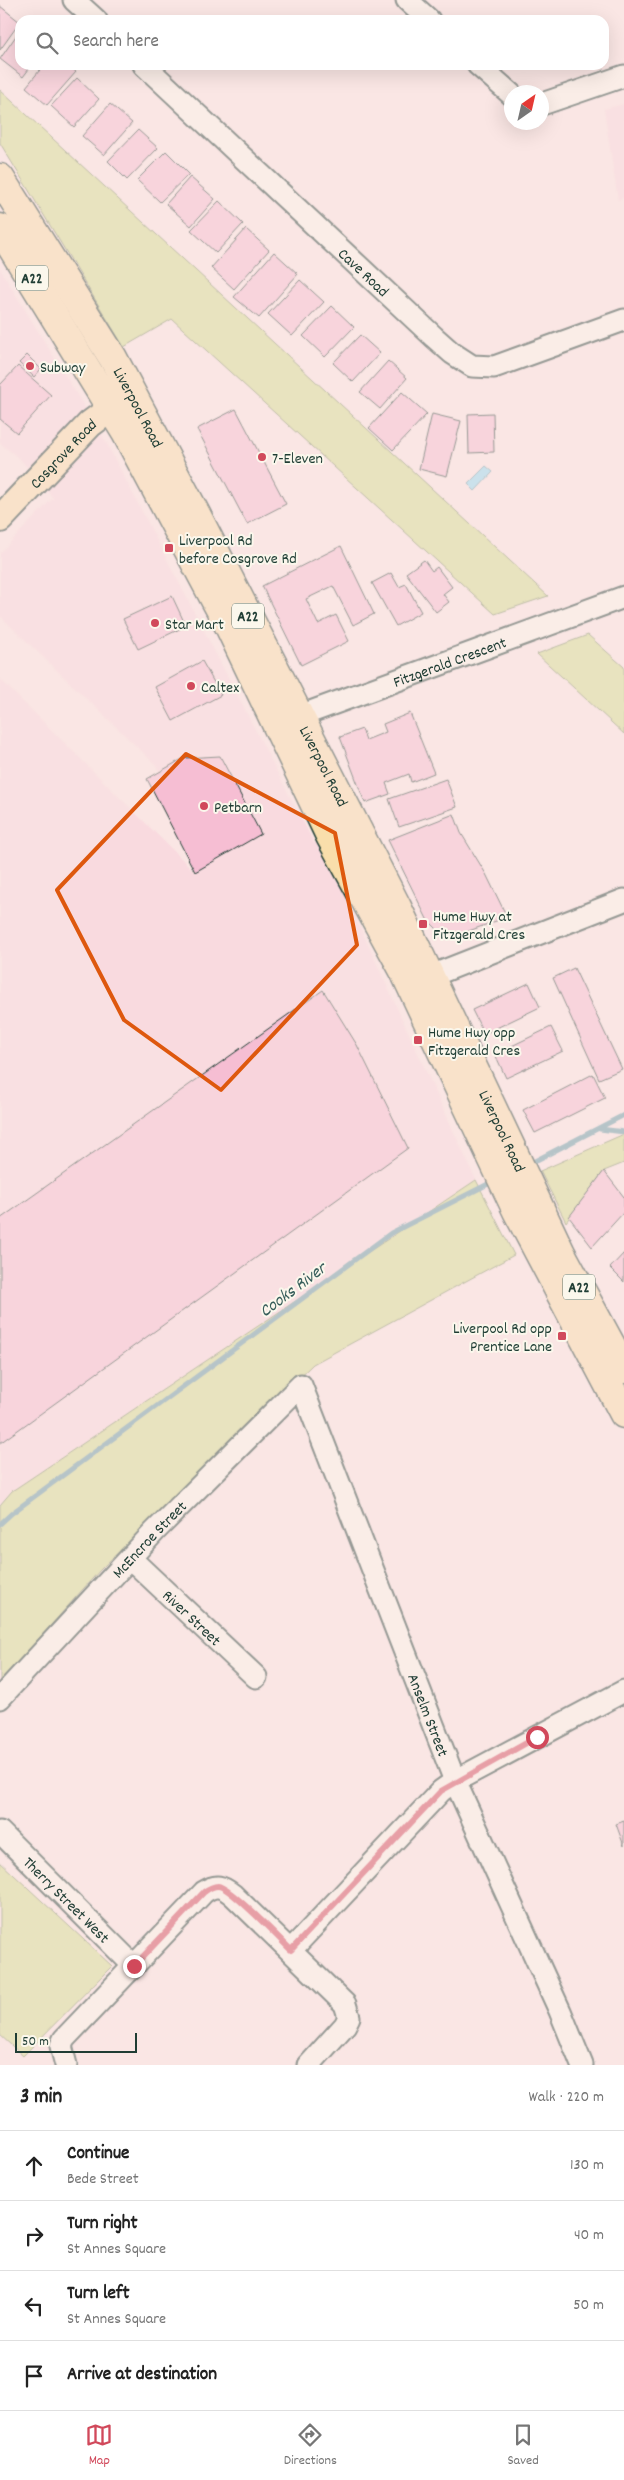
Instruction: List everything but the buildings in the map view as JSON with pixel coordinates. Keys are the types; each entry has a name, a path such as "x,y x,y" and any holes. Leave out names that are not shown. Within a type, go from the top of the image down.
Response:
{"highway":[{"name":"Liverpool Road","path":"4,192 122,400 287,720 430,976 494,1138"},
{"name":"Liverpool Road","path":"0,228 122,400"},
{"name":"Liverpool Road","path":"287,720 330,836 494,1138 624,1414"},
{"name":"Liverpool Road","path":"527,1208 561,1253 624,1369"}],"main road":[{"name":"Cosgrove Road","path":"0,519 90,424 122,400"}],"street":[{"path":"74,0 90,15"},
{"path":"408,0 424,15"},
{"name":"Cave Road","path":"149,70 434,337 452,353 472,366 494,367 624,320"},
{"path":"484,70 504,88"},
{"path":"549,102 624,76"},
{"name":"Fitzgerald Crescent","path":"287,720 624,597"},
{"path":"430,976 624,900"},
{"name":"McEncroe Street","path":"0,1698 130,1558 301,1385"},
{"name":"Anselm Street","path":"301,1385 455,1781 560,2011 582,2065"},
{"name":"River Street","path":"130,1558 256,1677"},
{"path":"291,1950 441,1791 455,1781 624,1691"},
{"name":"Therry Street West","path":"0,1832 134,1966"},
{"path":"66,2065 61,2046 64,2040 204,1892 212,1886 218,1886 233,1895 291,1950 334,1992 348,2011 349,2017 339,2034 309,2065"}],"highlighted area":[{"path":"186,754 335,833 357,945 221,1090 124,1020 57,890"}],"shaded area":[{"path":"624,104 624,198 618,200 604,109"},
{"path":"0,269 106,442 314,843 320,840 476,1180 12,1491 0,1505 0,679 196,873 154,784 161,776 156,765 0,616 0,553 53,498 20,459 0,443"}],"green space":[{"path":"0,90 548,596 495,614 172,319 124,347 0,143"},
{"path":"588,635 624,667 624,734 537,654"},
{"path":"624,1134 624,1163 604,1171 566,1222 540,1171"},
{"path":"476,1180 514,1255 313,1364 101,1569 0,1682 0,1505 12,1491"},
{"path":"0,1862 112,1966 23,2056 0,2035"}],"water":[{"path":"486,466 493,472 475,491 468,484"}],"waterway":[{"name":"Cooks River","path":"529,1164 624,1115"},
{"path":"600,1129 624,1132"},
{"name":"Cooks River","path":"0,1524 12,1513 391,1233 494,1181"}],"place":[{"name":"Subway","path":"30,366"},
{"name":"7-Eleven","path":"262,457"},
{"name":"Liverpool Rd before Cosgrove Rd","path":"169,548"},
{"name":"Star Mart","path":"155,623"},
{"name":"Caltex","path":"191,686"},
{"name":"Petbarn","path":"204,806"},
{"name":"Hume Hwy at Fitzgerald Cres","path":"423,924"},
{"name":"Hume Hwy opp Fitzgerald Cres","path":"418,1040"},
{"name":"Liverpool Rd opp Prentice Lane","path":"562,1336"}],"route":[{"path":"134,1966 204,1892 212,1886 220,1886 226,1889 291,1950 441,1791 455,1781 537,1737"}]}
